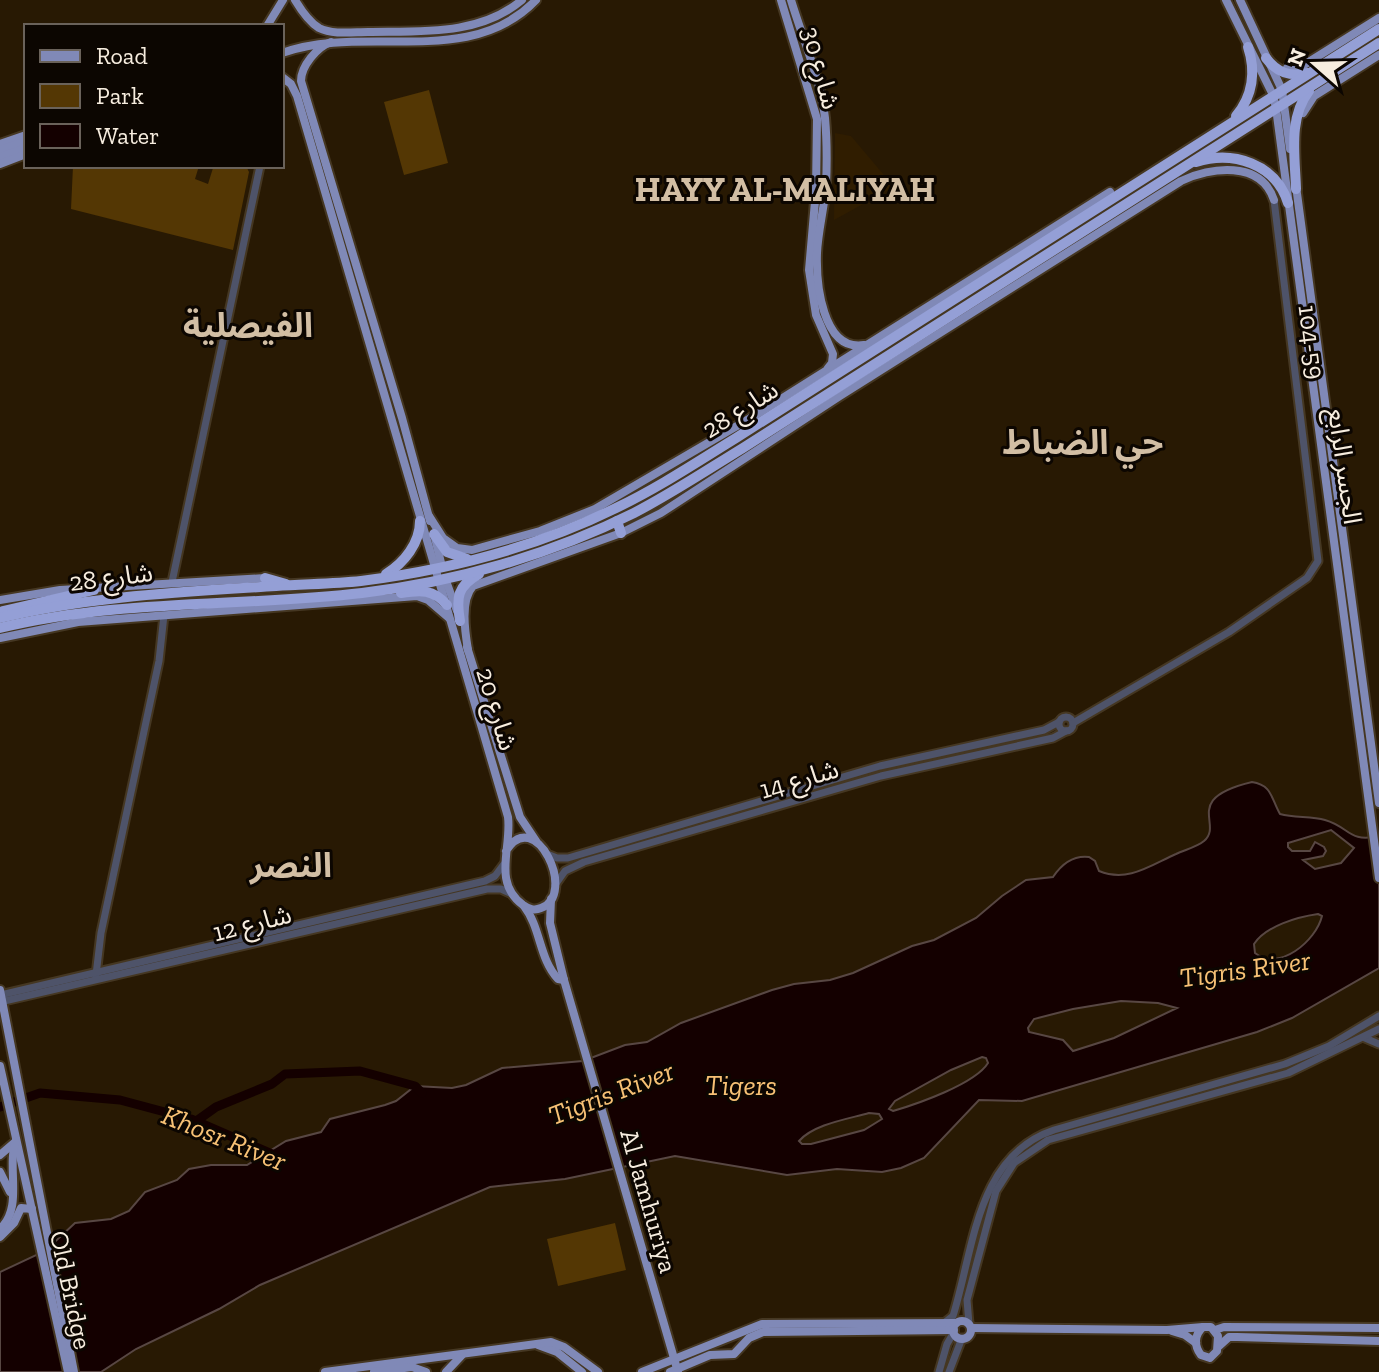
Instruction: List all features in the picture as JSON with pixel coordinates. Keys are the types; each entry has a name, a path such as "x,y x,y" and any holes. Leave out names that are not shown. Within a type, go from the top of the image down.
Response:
{"highway":[{"name":"شارع 28","path":"43,613 384,595 473,559 534,541 810,411 1280,105 1379,29"},
{"name":"شارع 28","path":"43,613 169,593 440,573 494,566 545,551 617,521 740,443 799,393 1109,196 1278,93 1379,43"},
{"path":"1232,121 1243,108 1251,87 1252,62 1248,47"},
{"path":"1266,58 1283,73 1317,76 1295,119 1296,189"},
{"path":"1176,172 1210,159 1243,161 1258,167 1278,182 1288,203"},
{"path":"375,578 405,560 424,518"},
{"path":"617,521 621,533"},
{"path":"434,534 447,552 473,559"},
{"path":"456,621 461,587 494,566"},
{"path":"265,578 292,585"},
{"path":"0,611 94,590"},
{"path":"384,595 428,590 447,605"},
{"path":"187,613 209,602"},
{"path":"0,618 43,613"},
{"path":"0,628 43,613"}],"main road":[{"path":"268,24 283,0"},
{"path":"295,0 313,24 327,31 434,31 487,21 522,0"},
{"path":"284,53 331,42 435,41 471,36 500,27 520,15 536,0"},
{"name":"شارع 30","path":"781,0 817,119 816,190 809,270 815,309 834,359 818,376"},
{"name":"شارع 30","path":"791,0 825,118 826,187 817,251 822,301 829,323 841,339 855,346 869,344"},
{"path":"1226,0 1248,47 1278,93"},
{"path":"1240,0 1266,58 1280,105"},
{"path":"1287,68 1304,65 1379,18"},
{"path":"434,31 435,41"},
{"path":"331,42 322,46 310,60 302,72 301,81 398,403 424,518 434,534 440,573"},
{"path":"1301,117 1314,96 1379,55"},
{"path":"284,78 297,96 440,573"},
{"name":"الجسر الرابع","path":"1280,105 1308,245 1379,878"},
{"name":"الجسر الرابع","path":"1280,105 1288,203 1379,803"},
{"path":"0,147 24,136"},
{"path":"0,147 24,141"},
{"path":"0,157 24,149"},
{"path":"0,164 24,155"},
{"path":"954,319 1190,177 1212,171 1242,171 1263,182 1274,200"},
{"path":"424,518 443,538 462,549 482,548 611,506 799,393 818,376 869,344 944,302"},
{"path":"468,650 465,604 473,586 621,533 689,496 810,411"},
{"name":"شارع 20","path":"440,573 447,605 468,650 520,817 536,841"},
{"name":"شارع 20","path":"440,573 456,621 508,817 506,851"},
{"path":"4,600 60,590 265,578"},
{"path":"0,638 69,624 384,595 421,597 456,621"},
{"path":"523,905 539,909 551,899 554,887 553,867 547,854 536,841 521,838 506,851 505,877 513,894 534,921 549,968 558,979 564,980"},
{"name":"Al Jamhuriya","path":"551,899 550,923 564,980 673,1368"},
{"path":"1,997 25,1127 36,1213"},
{"path":"0,1066 74,1372"},
{"path":"0,1155 9,1150 16,1139"},
{"path":"0,1229 10,1216 16,1139"},
{"path":"0,1172 12,1197"},
{"path":"0,1237 14,1223 21,1208 36,1213"},
{"name":"Old Bridge","path":"36,1213 68,1372"},
{"path":"673,1368 750,1327 766,1324 943,1323 962,1330"},
{"path":"642,1372 673,1368 710,1355 734,1354 749,1338 763,1332 1167,1330 1207,1326 1215,1330 1224,1327 1378,1328"},
{"path":"1203,1327 1197,1334 1196,1343 1199,1352 1207,1358 1215,1355 1229,1337 1379,1341"},
{"path":"1167,1330 1185,1335 1196,1343"},
{"path":"1215,1330 1219,1346"},
{"path":"325,1372 404,1364 551,1342 598,1372"},
{"path":"537,1345 557,1352 582,1372"},
{"path":"446,1372 455,1359 466,1353"},
{"path":"374,1372 404,1364 426,1372"}],"street":[{"path":"172,582 260,168"},
{"name":"104-59","path":"1073,723 1229,632 1304,580 1316,565 1319,554 1274,200"},
{"path":"96,977 101,933 159,661 164,615"},
{"path":"1065,717 1073,723 1071,729 1066,731 1061,729 1059,722 1065,717"},
{"name":"شارع 14","path":"547,854 568,858 840,777 1044,730 1059,722"},
{"name":"شارع 14","path":"554,887 565,871 584,862 881,776 1039,741 1066,731"},
{"name":"شارع 12","path":"1,997 96,977 485,881 498,873 504,864"},
{"name":"شارع 12","path":"333,920 487,889 501,889 513,894"},
{"path":"943,1323 953,1316 968,1276 994,1178 1008,1159 1035,1138 1274,1069 1329,1046 1379,1016"},
{"path":"990,1196 1014,1163 1048,1140 1272,1078 1305,1066 1379,1029"},
{"path":"1365,1038 1379,1040"},
{"path":"949,1372 962,1330 968,1276"},
{"path":"939,1372 947,1344 962,1330"}],"shaded area":[{"path":"835,133 851,136 894,187 834,220"}],"green space":[{"path":"429,90 448,163 404,175 384,102"},
{"path":"73,168 198,168 195,179 208,184 213,168 247,168 249,172 233,250 71,209"},
{"path":"615,1223 626,1270 558,1286 547,1239"}],"water":[{"name":"Tigers","path":"1252,782 1259,784 1270,793 1280,814 1325,820 1355,836 1379,836 1379,968 1292,1018 1257,1032 1022,1101 979,1100 924,1158 901,1168 882,1172 837,1169 787,1175 675,1156 565,1179 490,1187 260,1285 219,1309 136,1349 101,1372 0,1372 0,1272 45,1251 75,1223 111,1219 129,1211 145,1192 177,1180 189,1169 211,1165 247,1165 286,1141 321,1132 330,1119 396,1101 415,1086 452,1088 466,1085 502,1068 583,1061 625,1045 647,1042 681,1023 772,990 853,973 912,946 934,940 976,918 1026,880 1053,877 1072,859 1089,857 1095,861 1099,871 1110,874 1139,871 1204,841 1209,834 1211,804 1217,796","holes":["1331,830 1354,848 1341,863 1315,869 1303,860 1323,856 1326,851 1324,847 1315,842 1310,851 1292,851 1288,843","1318,914 1322,916 1312,935 1295,951 1275,959 1255,953 1254,944 1259,938 1292,920","1121,1001 1158,1003 1177,1008 1114,1038 1073,1051 1063,1040 1029,1032 1034,1019","986,1058 988,1063 981,1071 945,1092 893,1111 889,1109 895,1101 951,1070","869,1113 879,1114 882,1119 864,1130 811,1144 799,1141 822,1126"]}],"waterway":[{"path":"195,1122 216,1107 272,1084 285,1074 360,1071 415,1086 422,1093"},
{"name":"Khosr River","path":"0,1107 40,1093 120,1100 191,1119 279,1157"}],"district":[{"name":"HAYY AL-MALIYAH","path":"785,189"},
{"name":"الفيصلية","path":"248,325"},
{"name":"حي الضباط","path":"1083,442"},
{"name":"النصر","path":"291,865"}],"water label":[{"name":"Tigris River","path":"1245,969"},
{"name":"Tigris River","path":"611,1093"}]}
